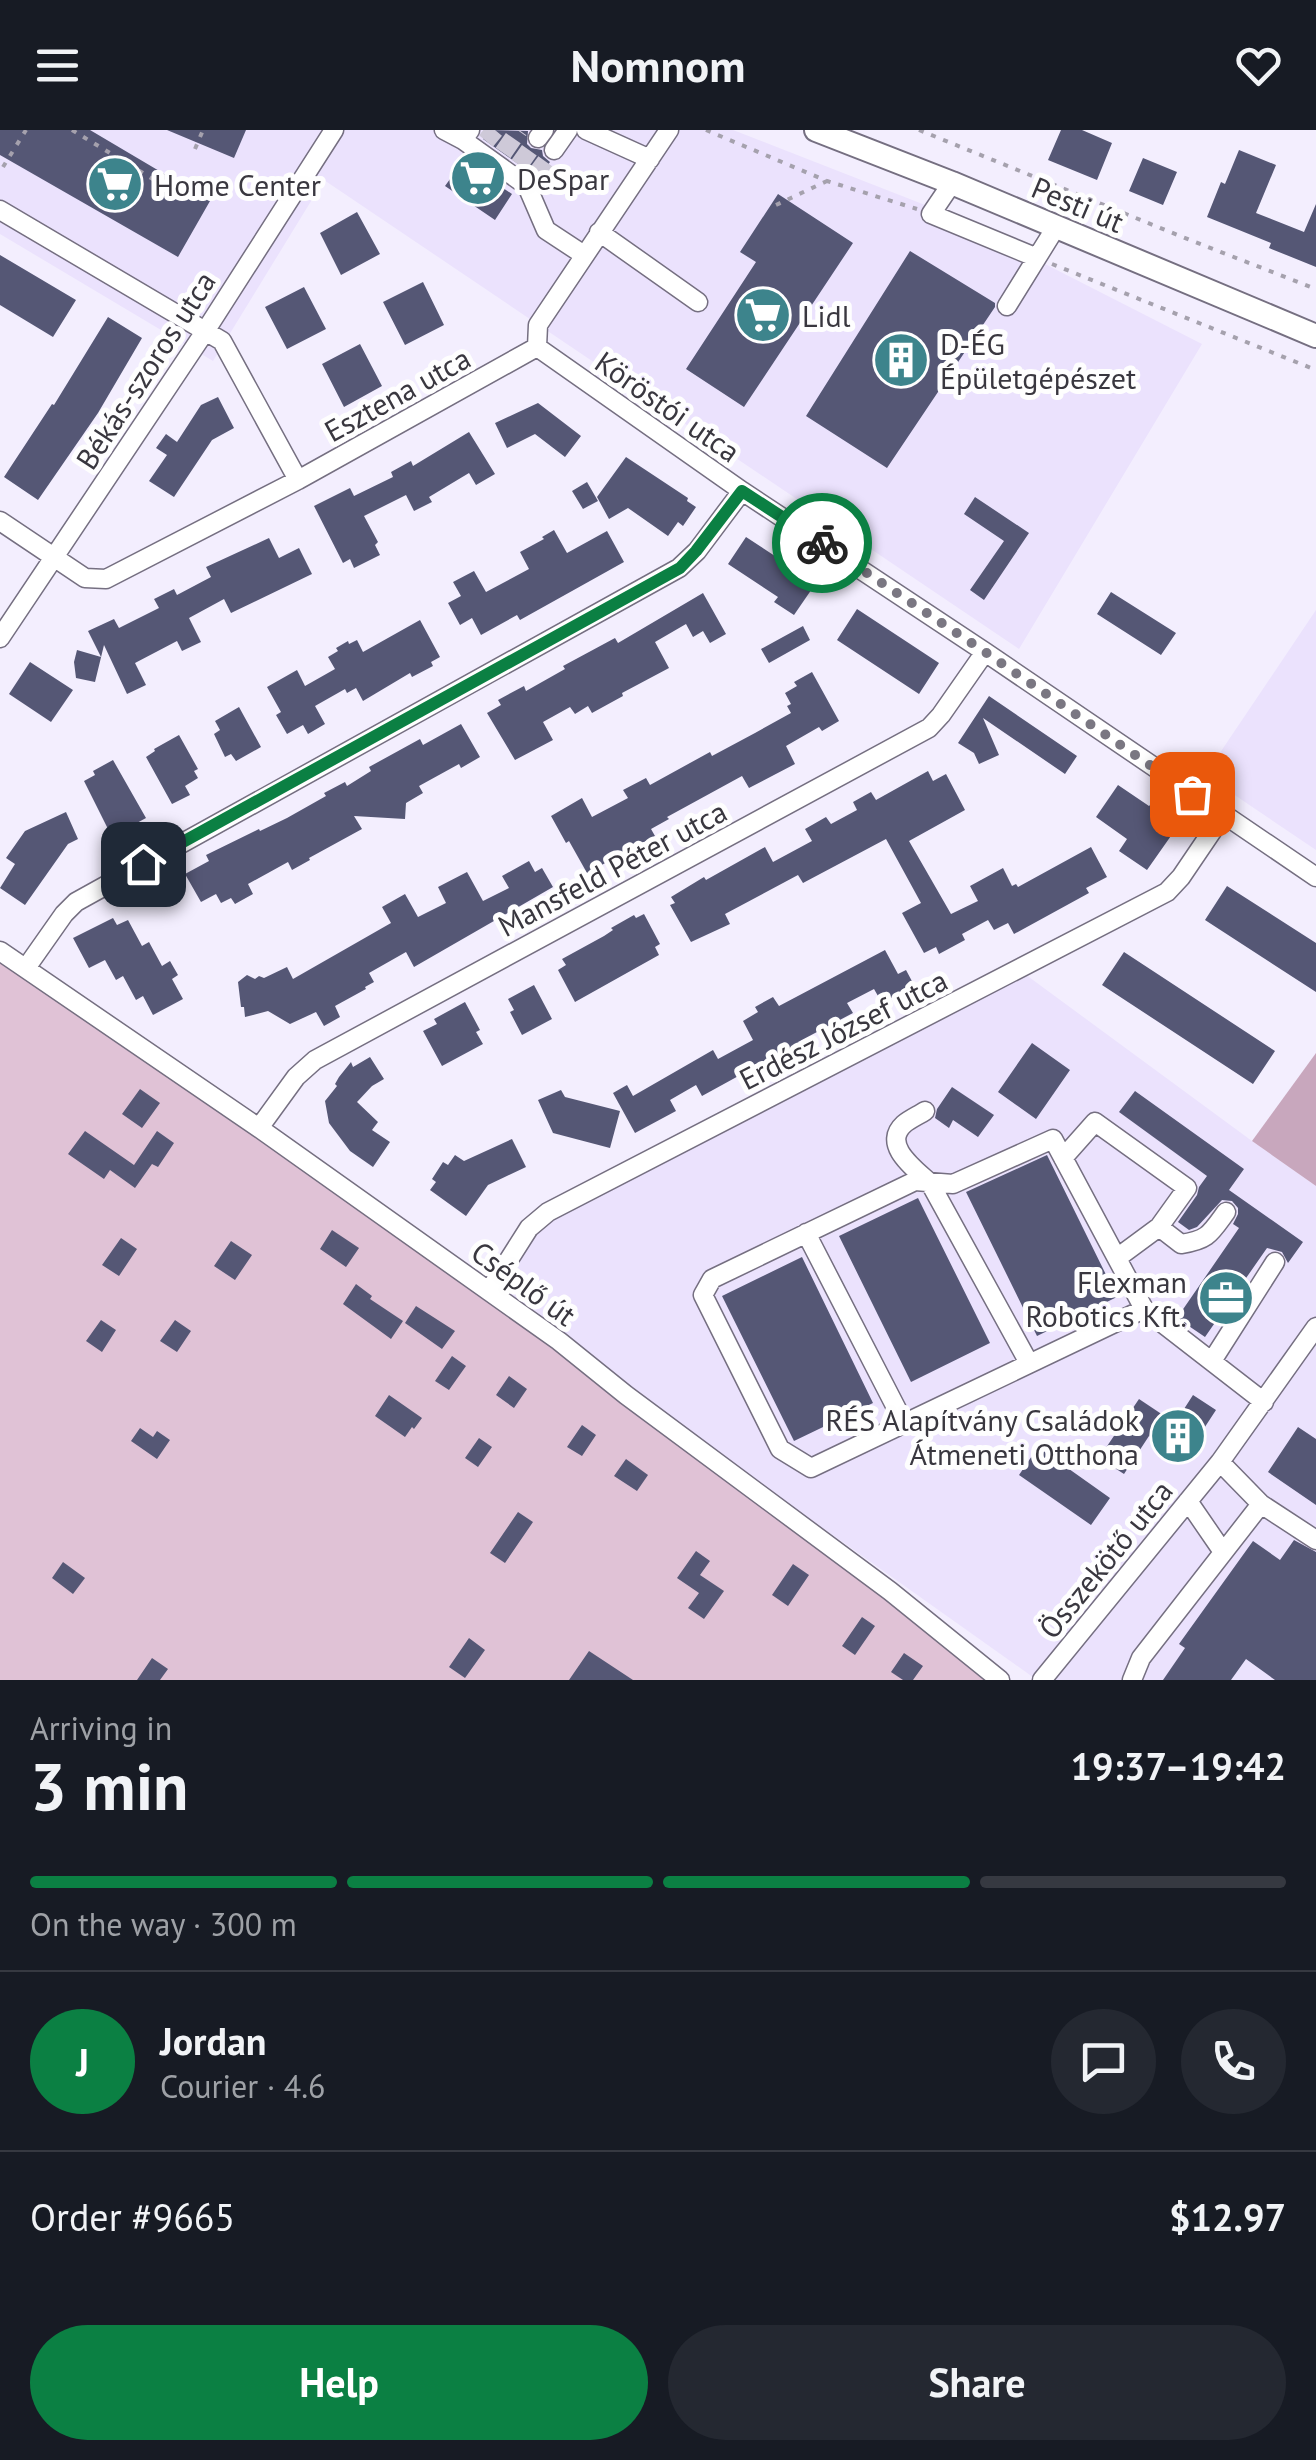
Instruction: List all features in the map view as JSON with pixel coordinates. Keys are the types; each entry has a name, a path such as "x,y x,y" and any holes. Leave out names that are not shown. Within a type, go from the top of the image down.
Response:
{"main road":[{"name":"Pesti út","path":"816,130 1316,336"}],"street":[{"name":"Békás-szoros utca","path":"0,638 334,130"},
{"path":"444,130 466,135 531,181 546,230 584,255"},
{"path":"554,150 568,130"},
{"path":"586,130 650,159"},
{"path":"537,347 538,324 669,130"},
{"path":"952,183 932,214 1035,257"},
{"path":"0,210 222,341 298,480"},
{"path":"1007,306 1056,227"},
{"path":"600,232 698,302"},
{"name":"Esztena utca","path":"55,557 86,578 106,579 298,480 537,347"},
{"name":"Köröstói utca","path":"537,347 742,491 1316,877"},
{"path":"26,968 76,902 680,568 742,491"},
{"path":"0,521 55,557"},
{"name":"Mansfeld Péter utca","path":"259,1128 296,1077 314,1060 929,728 985,652"},
{"name":"Erdész József utca","path":"489,1291 529,1228 548,1212 1166,892 1181,877 1223,815"},
{"name":"Cséplő út","path":"0,950 489,1291 890,1590 1000,1680"},
{"path":"925,1111 902,1125 897,1136 898,1148 906,1162 930,1182 1029,1363"},
{"path":"1063,1158 1095,1122 1187,1188 1159,1227 1116,1258"},
{"path":"1144,1308 811,1468 780,1449 704,1295 712,1279 914,1181 953,1184 1053,1139 1144,1308 1264,1402"},
{"path":"1159,1227 1180,1244 1198,1242 1208,1237 1226,1212"},
{"path":"806,1233 904,1423"},
{"path":"1212,1362 1275,1262"},
{"name":"Összekötő utca","path":"1042,1680 1220,1462 1316,1326"},
{"path":"1220,1462 1261,1504 1316,1540"},
{"path":"1188,1501 1224,1552"},
{"path":"1132,1680 1141,1658 1261,1504"}],"path":[{"path":"4,167 26,130"},
{"path":"72,130 161,184"},
{"path":"195,149 203,130"},
{"path":"706,130 827,181 932,214"},
{"path":"919,130 1316,289"},
{"path":"776,205 827,181"},
{"path":"1035,257 1316,370"}],"shaded area":[{"path":"0,130 733,130 943,212 1202,344 1019,649 324,180 213,361 0,234"},
{"path":"1316,610 1316,850 1205,775"},
{"path":"0,951 259,1128 1000,1680 0,1680"},
{"path":"1018,969 1316,1186 1316,1680 1037,1680 489,1291 529,1228"},
{"path":"1316,1053 1316,1186 1252,1141"}],"building":[{"name":"Home Center","path":"0,130 90,130 210,201 178,257 0,155"},
{"name":"Home Center","path":"167,130 246,130 234,158"},
{"path":"489,130 528,131 527,144 542,150 550,162 538,178 483,139"},
{"path":"1061,130 1082,130 1112,143 1097,180 1048,160"},
{"path":"1239,150 1276,165 1256,213 1304,232 1316,204 1316,267 1269,248 1271,243 1207,217"},
{"path":"1143,158 1177,172 1163,205 1129,191"},
{"path":"463,161 512,194 495,220 445,186"},
{"name":"Lidl","path":"778,194 853,243 744,407 686,369 756,262 740,252"},
{"path":"357,212 380,254 341,275 320,233"},
{"name":"D-ÉG Épületgépészet","path":"910,251 995,303 995,307 887,468 806,416"},
{"path":"0,255 76,300 53,337 0,305"},
{"path":"423,282 444,325 405,345 383,302"},
{"path":"304,287 326,329 287,349 265,307"},
{"path":"108,317 142,338 98,413 38,500 4,477"},
{"path":"360,344 382,386 344,407 322,364"},
{"path":"218,397 234,428 212,440 174,497 149,481 167,455 156,448 166,434 177,442 201,405"},
{"path":"538,403 581,436 565,457 535,434 507,448 495,423"},
{"path":"469,432 495,474 476,485 469,473 414,511 406,495 364,516 378,542 375,545 380,555 354,568 350,559 343,563 314,506 350,488 354,496"},
{"path":"626,457 696,507 683,526 678,522 668,536 628,508 609,519 597,497"},
{"path":"587,482 598,501 583,509 572,491"},
{"path":"975,497 1029,533 984,600 970,590 1004,541 964,514"},
{"path":"554,530 567,553 607,531 624,562 520,620 517,615 481,635 472,618 460,625 448,603 461,596 453,582 474,571 486,592 529,569 520,552"},
{"path":"746,537 816,583 794,615 774,602 778,597 728,564"},
{"path":"269,538 279,558 299,548 312,574 231,613 224,599 189,618 201,642 182,651 177,641 135,663 146,685 127,694 104,645 95,682 76,678 77,650 101,657 88,631 114,619 119,628 159,608 154,599 174,589 177,595 211,577 206,567"},
{"path":"1111,592 1176,633 1161,655 1097,614"},
{"path":"703,593 726,634 710,643 703,631 693,637 686,624 655,642 669,668 592,713 588,706 575,714 570,707 543,722 553,740 515,760 487,713 501,705 498,700 524,686 526,691 615,638 618,643"},
{"path":"857,609 939,663 919,694 837,640"},
{"path":"420,620 440,657 431,662 433,666 412,677 410,673 363,701 356,688 347,693 345,689 315,706 325,724 308,734 303,725 287,734 276,715 281,712 267,687 297,670 305,686 335,669 328,657 348,641 349,644 357,640 363,652"},
{"path":"803,626 810,640 769,663 761,649"},
{"path":"30,662 73,690 51,722 9,694"},
{"path":"812,672 839,721 822,731 819,727 786,746 795,764 749,788 742,776 667,817 651,829 655,836 587,873 551,816 582,798 592,817 628,798 623,790 646,778 650,785 755,733 791,713 785,693 797,686 794,682"},
{"path":"989,696 1077,756 1065,774 983,718 999,755 979,764 974,753 958,743"},
{"path":"239,707 261,747 236,761 231,754 225,757 214,734 220,730 215,721"},
{"path":"461,724 480,757 419,786 423,793 406,803 405,819 354,816 362,829 292,870 288,862 248,884 253,894 235,904 231,898 221,903 216,894 201,902 185,874 209,861 206,855 287,818 345,782 347,786 371,771 369,767 420,739 423,745"},
{"path":"179,735 198,769 194,771 198,778 185,786 190,795 172,804 146,757"},
{"path":"113,760 146,818 135,824 137,827 112,837 84,781"},
{"path":"928,771 933,781 946,774 965,810 909,841 951,914 978,901 970,886 1003,868 1012,886 1018,887 1091,847 1107,877 1086,888 1089,893 1014,934 1008,923 994,930 988,920 962,934 965,940 939,954 936,947 924,953 902,913 921,903 886,839 803,883 798,875 725,914 730,924 691,942 670,905 675,903 671,897 765,847 773,862 812,841 805,829 826,817 831,824 857,810 853,802 871,792 876,800"},
{"path":"1118,785 1180,823 1147,870 1119,851 1127,839 1096,817"},
{"path":"66,812 78,839 68,844 25,905 0,888 15,864 6,858 25,831"},
{"path":"529,861 535,872 542,868 553,887 414,967 406,952 369,973 374,982 335,1006 340,1017 324,1026 316,1012 290,1024 268,1011 245,1017 238,982 247,975 264,978 287,967 293,979 391,923 382,907 405,894 418,917 446,903 438,887 467,872 483,901 509,888 502,876"},
{"path":"1227,886 1316,943 1316,992 1205,920"},
{"path":"644,914 660,944 655,947 659,955 575,1002 558,970 566,965 562,959 634,915 636,918"},
{"path":"113,918 117,925 128,920 142,946 149,942 162,966 170,961 178,975 172,979 183,999 153,1015 143,996 136,1000 123,976 116,980 105,960 89,968 73,938"},
{"path":"885,950 898,974 906,970 914,985 882,1003 874,989 847,1003 853,1013 798,1042 772,1061 774,1064 756,1074 753,1068 702,1096 696,1085 670,1100 676,1111 635,1133 613,1093 627,1085 633,1096 713,1050 718,1059 753,1040 743,1021 758,1012 755,1007 773,997 779,1006"},
{"path":"1124,952 1275,1051 1253,1084 1102,985"},
{"path":"534,985 552,1019 522,1035 508,999"},
{"path":"465,1002 483,1044 442,1066 423,1031 437,1024 434,1019"},
{"path":"1032,1043 1070,1070 1036,1119 998,1092"},
{"path":"370,1057 384,1079 357,1102 378,1122 372,1130 390,1142 373,1167 350,1151 329,1123 325,1101 351,1062 353,1067"},
{"path":"952,1087 994,1115 978,1137 953,1120 949,1128 935,1118"},
{"path":"140,1089 160,1103 142,1128 122,1114"},
{"path":"561,1090 565,1097 620,1111 610,1148 553,1133 538,1100"},
{"path":"1135,1091 1244,1169 1229,1190 1303,1242 1288,1263 1282,1252 1267,1248 1205,1337 1177,1318 1239,1228 1233,1224 1238,1208 1232,1201 1222,1200 1197,1227 1189,1230 1178,1222 1207,1176 1119,1112"},
{"path":"85,1131 134,1165 157,1131 174,1143 158,1167 152,1164 135,1188 110,1170 104,1179 68,1154"},
{"path":"512,1139 526,1167 488,1185 466,1216 430,1190 443,1162 448,1165 455,1155 464,1161"},
{"path":"1047,1155 1117,1297 1037,1336 966,1192"},
{"path":"918,1198 990,1343 911,1382 839,1236"},
{"path":"332,1230 359,1248 346,1267 320,1249"},
{"path":"121,1238 137,1249 119,1276 102,1265"},
{"path":"231,1241 252,1255 235,1280 214,1266"},
{"path":"802,1257 873,1403 794,1441 722,1296"},
{"path":"356,1284 372,1296 370,1299 403,1321 391,1339 343,1304"},
{"path":"416,1306 455,1331 442,1349 405,1323"},
{"path":"101,1320 116,1330 102,1352 86,1341"},
{"path":"175,1320 191,1331 177,1352 160,1341"},
{"path":"452,1356 466,1366 449,1390 435,1381"},
{"path":"509,1376 527,1389 514,1408 496,1395"},
{"path":"389,1395 422,1418 405,1437 375,1416"},
{"name":"RÉS Alapítvány Családok Átmeneti Otthona","path":"1193,1395 1216,1410 1184,1459 1149,1436 1124,1474 1099,1458 1139,1399 1175,1423"},
{"path":"582,1425 596,1435 582,1456 567,1447"},
{"path":"1298,1427 1316,1439 1316,1505 1268,1472"},
{"path":"140,1428 153,1437 157,1431 170,1440 157,1459 131,1441"},
{"path":"479,1438 492,1447 478,1467 465,1458"},
{"path":"1038,1447 1110,1498 1091,1525 1019,1475"},
{"path":"626,1459 648,1475 637,1491 614,1476"},
{"path":"518,1512 533,1522 505,1563 490,1553"},
{"path":"1294,1540 1316,1552 1316,1680 1275,1680 1246,1659 1231,1680 1163,1680 1185,1648 1179,1644 1253,1541 1280,1560"},
{"path":"696,1551 710,1561 700,1575 724,1591 704,1619 688,1608 699,1593 677,1578"},
{"path":"63,1562 85,1578 73,1594 52,1578"},
{"path":"793,1564 809,1575 788,1606 772,1595"},
{"path":"862,1617 875,1626 855,1655 842,1646"},
{"path":"469,1638 485,1650 465,1678 449,1667"},
{"path":"589,1651 633,1680 569,1680"},
{"path":"904,1653 923,1666 913,1680 903,1680 891,1672"},
{"path":"152,1658 168,1669 160,1680 137,1680"}],"tunnel":[{"path":"486,141 495,130"},
{"path":"503,153 519,130"},
{"path":"519,165 538,138"},
{"path":"535,176 554,150"}],"way so far":[{"path":"822,543 1192,794"}],"place":[{"name":"DeSpar","path":"478,178"},
{"name":"Home Center","path":"115,184"},
{"name":"Lidl","path":"763,315"},
{"name":"D-ÉG Épületgépészet","path":"901,360"},
{"name":"Flexman Robotics Kft.","path":"1226,1298"},
{"name":"RÉS Alapítvány Családok Átmeneti Otthona","path":"1178,1436"}],"route":[{"path":"143,864 680,568 742,491 822,543"}]}
